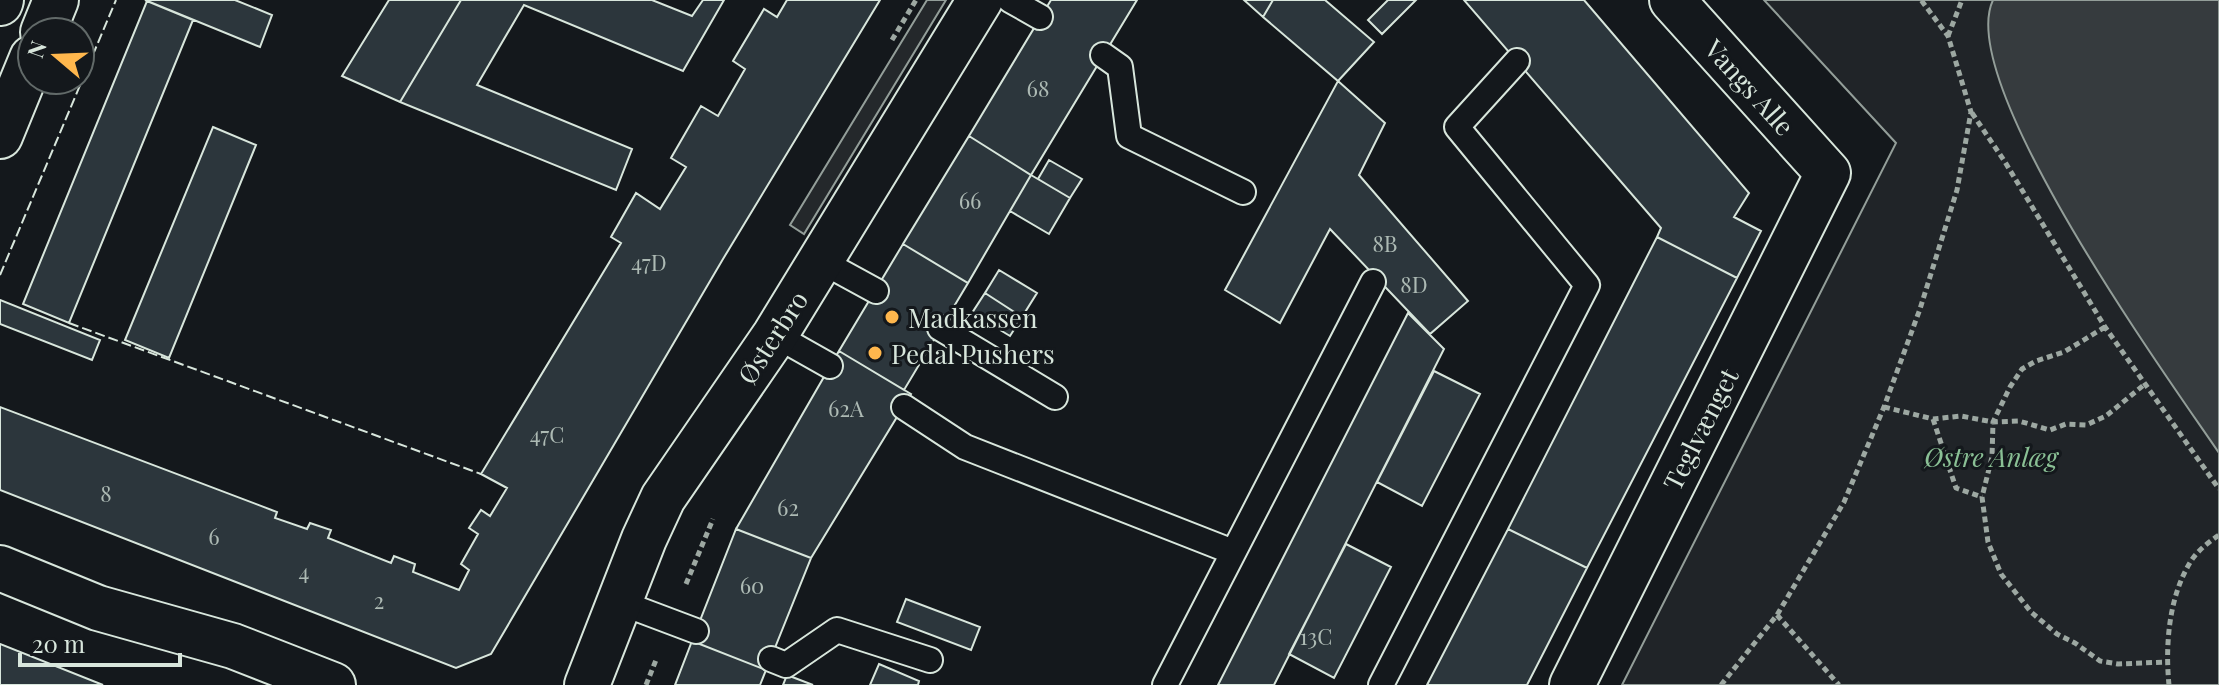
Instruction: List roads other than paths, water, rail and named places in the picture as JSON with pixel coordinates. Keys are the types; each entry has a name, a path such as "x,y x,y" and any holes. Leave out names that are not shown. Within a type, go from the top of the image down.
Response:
{"street":[{"name":"Østerbro","path":"587,685 663,498 775,335 980,0"},
{"name":"Vangs Alle","path":"1672,0 1828,173"},
{"path":"0,136 16,96"},
{"name":"Teglvænget","path":"1572,685 1828,173"},
{"path":"0,568 98,608 233,646 333,685"}],"lane":[{"path":"1010,0 1040,17"},
{"path":"1103,55 1120,67 1129,136 1243,192"},
{"path":"1381,685 1587,285 1457,127 1517,61"},
{"path":"821,261 876,291"},
{"path":"1165,685 1373,282"},
{"path":"940,328 1055,397"},
{"path":"775,335 830,366"},
{"path":"904,407 965,447 1233,552"},
{"path":"619,602 696,631"},
{"path":"771,659 786,665 837,630 930,660"}],"place":[{"name":"Madkassen","path":"892,317"},
{"name":"Pedal Pushers","path":"875,353"}],"park label":[{"name":"Østre Anlæg","path":"1991,456"}]}
